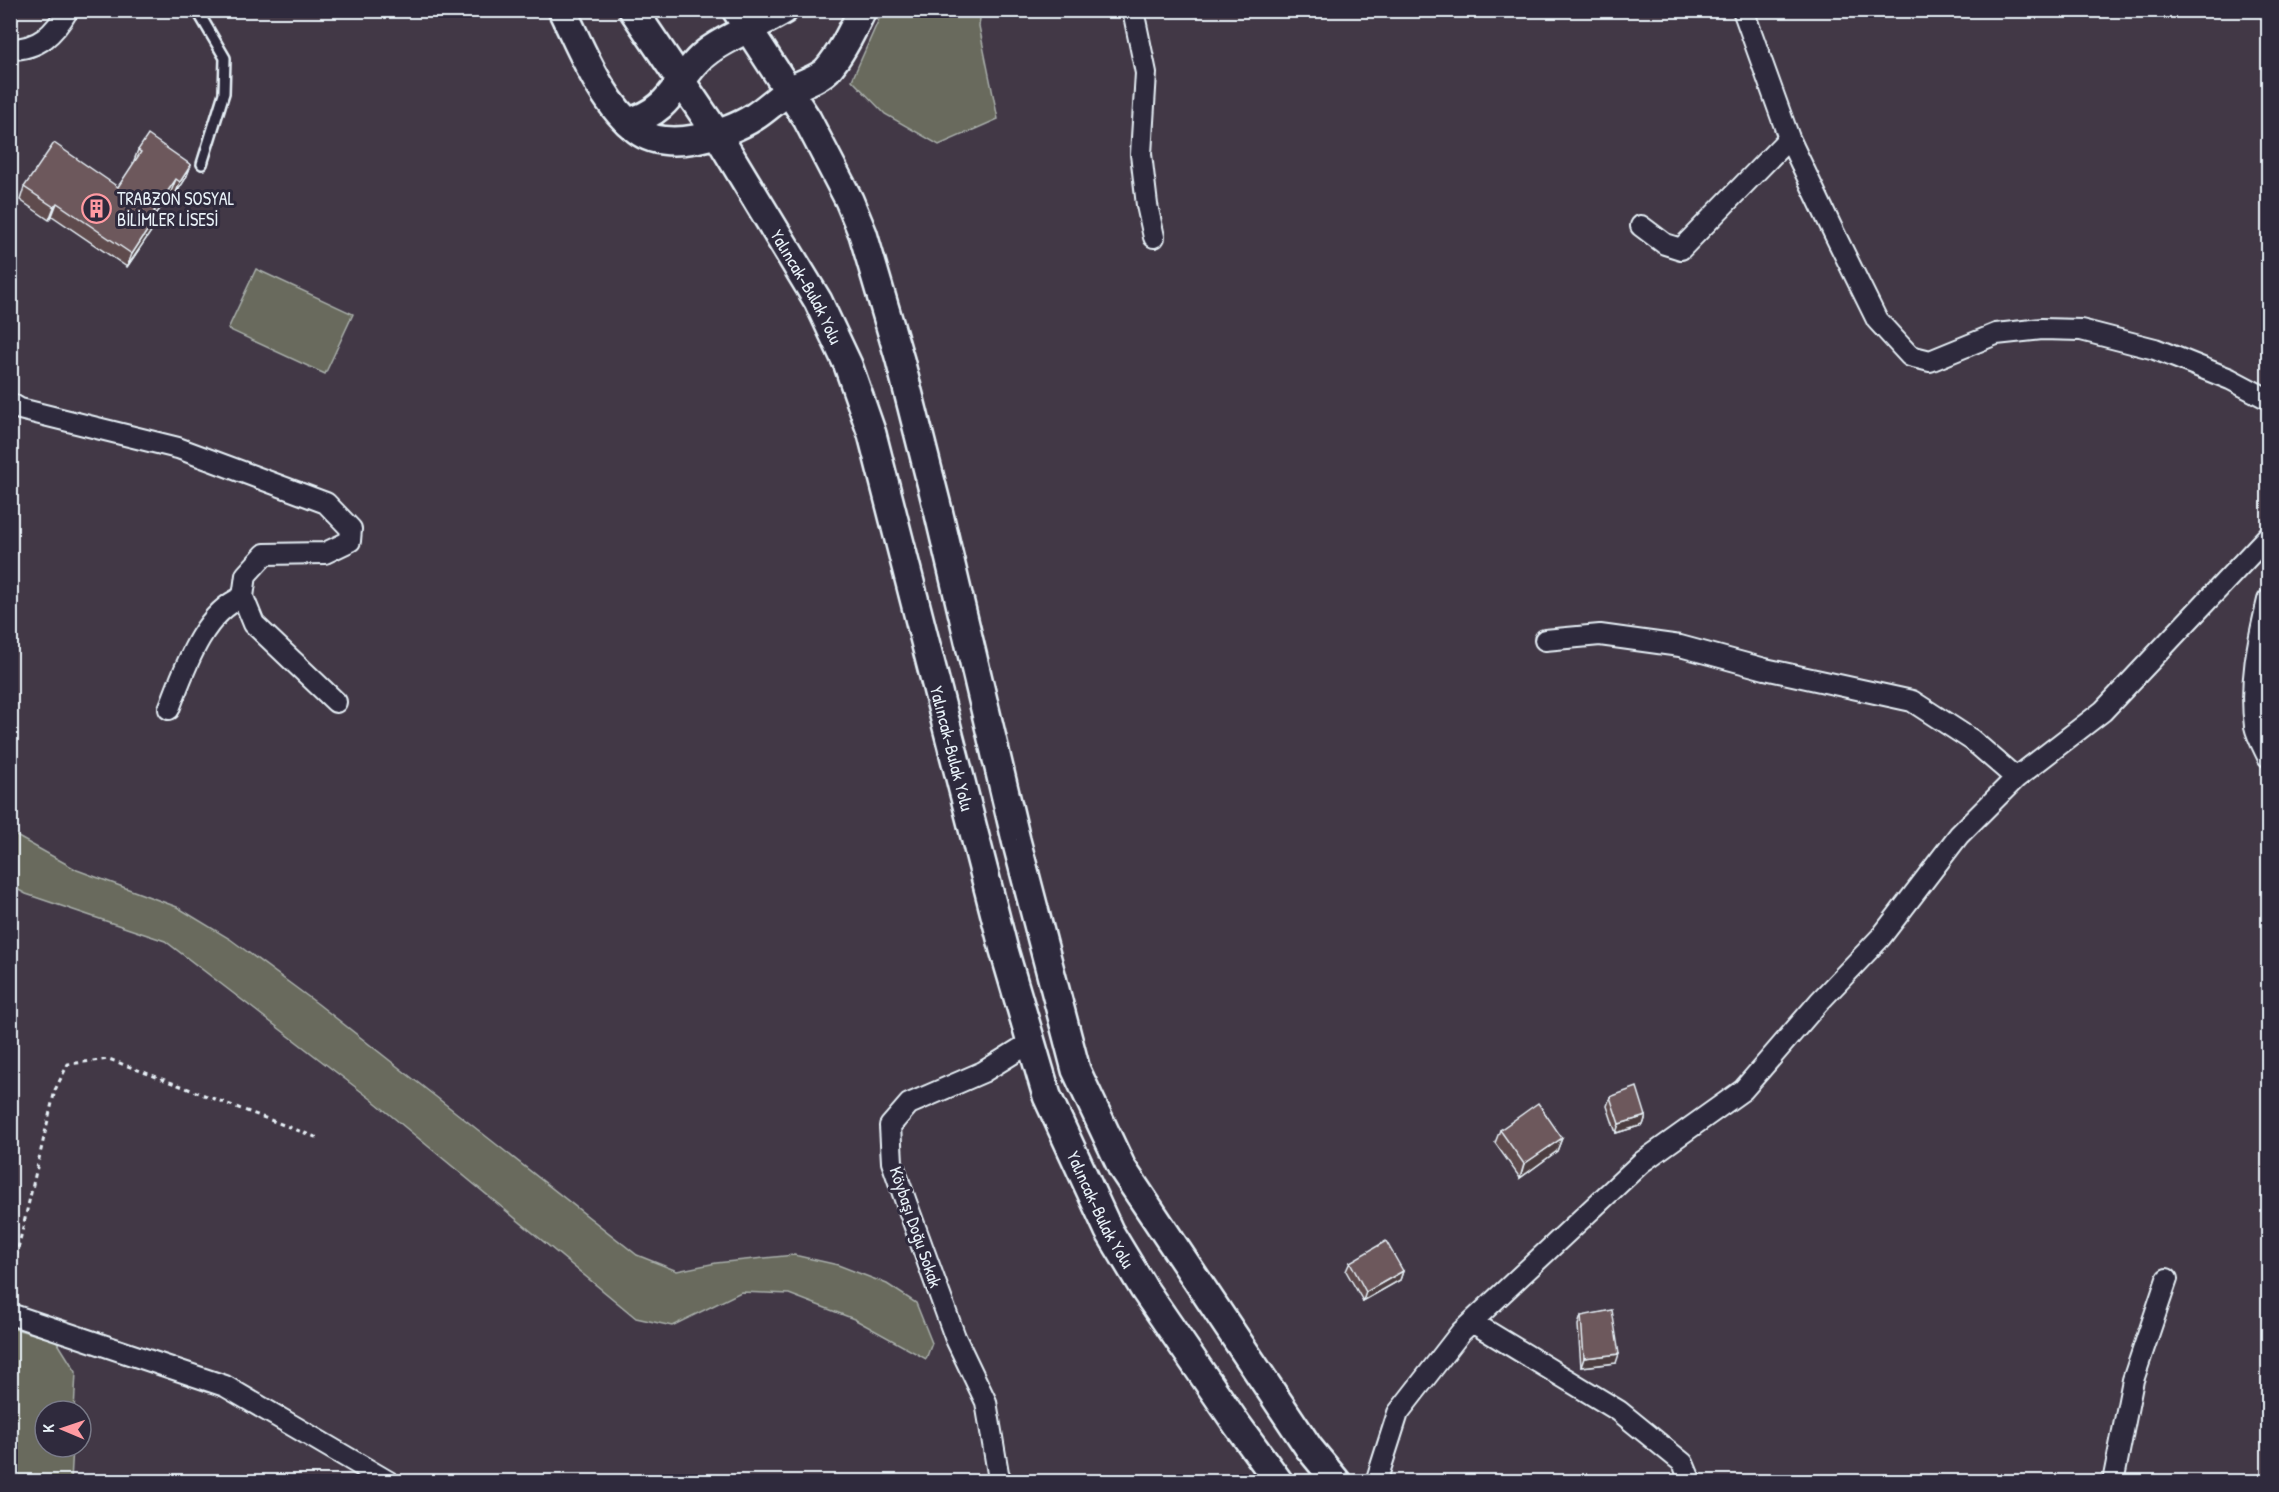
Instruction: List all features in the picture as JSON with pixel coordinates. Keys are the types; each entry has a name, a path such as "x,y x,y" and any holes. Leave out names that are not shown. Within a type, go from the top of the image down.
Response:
{"main road":[{"path":"562,10 593,72 628,122 638,132 661,139 691,139 717,134 749,120 790,90 819,76 826,70 862,10"},
{"name":"Yalıncak-Bulak Yolu","path":"633,10 717,134 818,300 851,375 872,434 1004,950 1047,1096 1109,1231 1151,1299 1279,1482"},
{"path":"628,122 648,114 681,84 708,50 743,20 784,10"},
{"name":"Yalıncak-Bulak Yolu","path":"743,20 790,90 849,200 863,234 900,360 1016,840 1076,1070 1122,1168 1309,1448 1337,1482"}],"street":[{"path":"10,49 26,49 45,40 68,10"},
{"path":"1133,10 1146,73 1141,154 1147,205 1154,237"},
{"path":"1743,10 1789,138 1877,320 1910,356 1930,361 1996,334 2042,329 2081,330 2155,349 2230,379 2268,399"},
{"path":"1641,226 1665,244 1681,249 1789,138"},
{"path":"10,403 20,409 178,448 326,503 351,529 350,541 325,554 265,554 246,575 243,597 254,624 336,702"},
{"path":"1376,1482 1398,1413 1472,1322 1642,1162 1743,1090 1819,1002 1881,937 1959,835 2016,778 2103,711 2268,536"},
{"path":"169,709 195,643 230,602 243,597"},
{"path":"2268,600 2255,651 2262,701 2256,728 2268,757"},
{"path":"1545,640 1600,635 1680,646 1765,669 1912,701 1971,740 2016,778"},
{"name":"Köybaşı Doğu Sokak","path":"1002,1482 998,1473 986,1402 955,1337 892,1162 890,1126 909,1104 983,1072 1031,1042"},
{"path":"2114,1482 2133,1380 2167,1279"},
{"path":"10,1314 225,1386 388,1482"},
{"path":"1472,1322 1619,1411 1683,1463 1691,1482"}],"lane":[{"path":"197,10 225,58 224,93 202,164"}],"path":[{"path":"10,1282 55,1090 68,1064 109,1059 318,1138"}],"green space":[{"path":"883,10 981,11 979,26 998,119 939,145 885,114 852,80"},
{"path":"256,269 353,314 325,374 228,329"},
{"path":"11,833 77,870 177,907 230,939 318,1004 637,1255 677,1271 716,1263 794,1255 838,1265 887,1284 916,1303 932,1343 926,1359 854,1319 789,1294 741,1292 672,1326 636,1318 371,1099 165,941 26,894 11,886"},
{"path":"11,1328 56,1340 76,1372 75,1399 33,1399 33,1459 72,1459 71,1481 11,1481"}],"building":[{"path":"10,10 16,10 17,14 10,14"},
{"name":"TRABZON SOSYAL BİLİMLER LİSESİ","path":"148,135 191,165 180,182 176,179 154,211 158,214 132,254 57,203 54,207 24,187 54,143 118,187 141,152 138,150"},
{"path":"1637,1087 1646,1116 1619,1124 1610,1097"},
{"path":"1538,1103 1562,1138 1524,1164 1500,1130"},
{"path":"1386,1241 1403,1271 1366,1292 1350,1262"},
{"path":"1612,1310 1619,1354 1584,1358 1581,1316"}],"place":[{"name":"TRABZON SOSYAL BİLİMLER LİSESİ","path":"96,208"}]}
